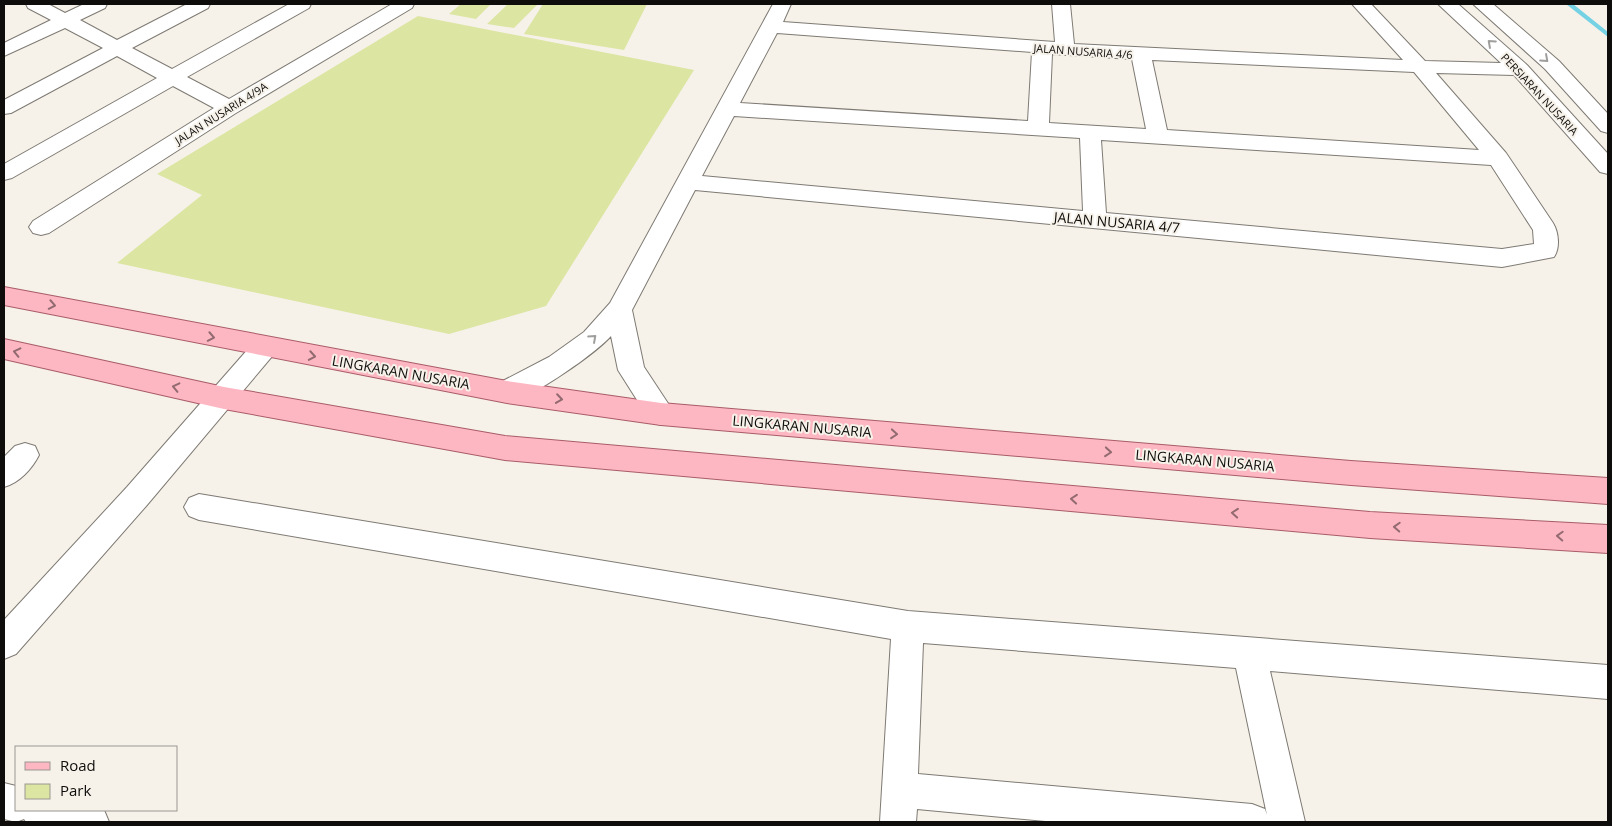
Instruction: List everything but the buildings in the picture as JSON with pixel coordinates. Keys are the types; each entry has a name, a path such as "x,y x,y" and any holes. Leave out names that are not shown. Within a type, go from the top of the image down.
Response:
{"main road":[{"name":"LINGKARAN NUSARIA","path":"4,296 507,392 662,414 1351,473 1608,491"},
{"path":"4,349 224,398 505,448 1370,525 1608,538"}],"street":[{"path":"35,4 229,108"},
{"path":"4,50 98,4"},
{"path":"4,108 201,4"},
{"path":"4,173 302,4"},
{"name":"JALAN NUSARIA 4/9A","path":"40,227 229,108 405,4"},
{"path":"507,392 558,364 593,339 619,310 782,4"},
{"path":"1061,4 1065,50"},
{"path":"1361,4 1421,68 1498,158"},
{"name":"PERSIARAN NUSARIA","path":"1447,4 1520,70 1608,167"},
{"name":"PERSIARAN NUSARIA","path":"1482,4 1552,66 1608,126"},
{"name":"JALAN NUSARIA 4/6","path":"771,27 1065,50 1421,68 1520,70"},
{"path":"1038,129 1042,48"},
{"path":"1141,54 1158,136"},
{"path":"727,109 1498,158"},
{"path":"1090,132 1095,220"},
{"name":"JALAN NUSARIA 4/7","path":"687,182 1502,258 1546,250 1544,229 1498,158"},
{"path":"619,310 631,370 662,414"},
{"path":"4,643 224,398 264,347"},
{"path":"4,475 25,455"},
{"path":"199,507 908,626 1608,682"},
{"path":"908,626 899,806 1252,822"},
{"path":"1249,653 1288,822"},
{"path":"43,811 91,822"}],"green space":[{"path":"461,4 491,4 476,19 449,14"},
{"path":"508,4 538,4 514,28 487,24"},
{"path":"543,4 647,4 624,50 524,34"},
{"path":"418,16 694,70 546,306 449,334 117,263 202,195 157,174"}],"waterway":[{"path":"1569,4 1608,35"}]}
